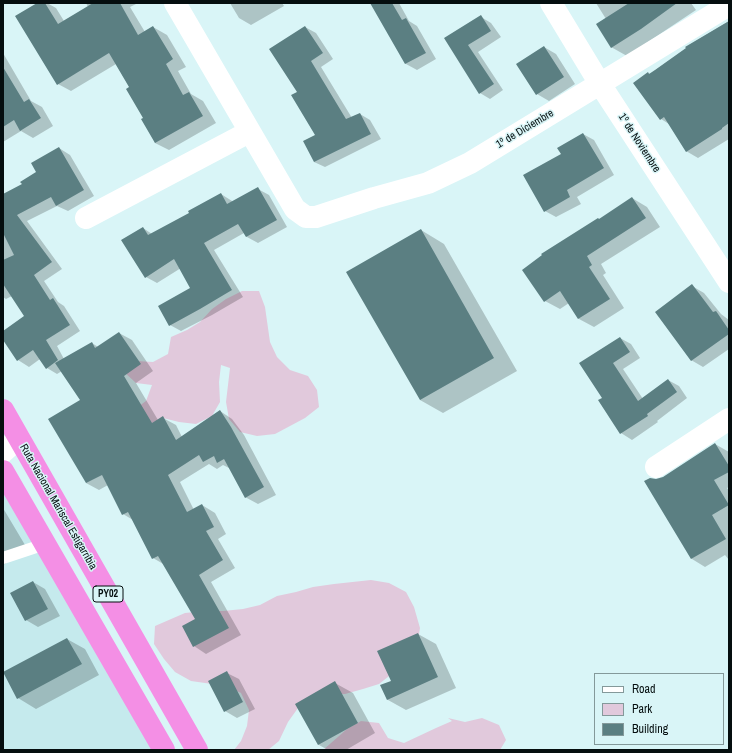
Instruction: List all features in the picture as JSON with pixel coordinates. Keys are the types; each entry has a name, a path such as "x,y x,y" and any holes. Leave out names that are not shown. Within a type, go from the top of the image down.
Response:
{"highway":[{"name":"Ruta Nacional Mariscal Estigarribia","path":"3,410 11,445 197,750"},
{"name":"PY02","path":"3,471 164,750"}],"street":[{"path":"86,218 249,132 175,3"},
{"name":"1º de Noviembre","path":"551,3 600,84 729,282"},
{"name":"1º de Diciembre","path":"249,132 295,209 306,217 316,217 374,198 428,183 470,163 729,5"},
{"path":"656,467 729,419"}],"lane":[{"path":"3,558 46,544"}],"shaded area":[{"path":"3,491 153,750 3,750"}],"green space":[{"path":"242,291 259,291 265,307 270,342 277,357 290,370 308,376 317,390 319,407 305,418 275,434 257,436 240,432 229,419 226,402 230,368 221,365 219,382 220,402 212,416 196,424 163,418 150,429 132,411 146,401 152,385 136,383 124,372 137,361 153,362 168,354 171,337 200,322 212,309 226,299"},
{"path":"371,580 389,583 406,592 414,607 420,628 417,646 407,662 379,684 345,694 327,694 298,708 288,722 279,741 268,750 234,750 241,741 247,726 249,710 241,693 226,686 191,681 175,672 154,644 155,626 185,613 243,609 260,605 277,596 313,587"},
{"path":"448,718 465,722 482,718 499,725 506,740 500,750 323,750 347,729 361,721 379,723 388,738 404,743 452,721"}],"building":[{"path":"37,3 45,3 58,24 93,3 120,3 138,35 153,26 173,59 166,64 183,95 189,92 203,116 155,143 141,119 143,118 126,89 129,87 109,53 57,85 15,16"},
{"path":"370,3 392,3 402,20 406,18 426,53 405,64"},
{"path":"629,3 677,3 641,29 611,48 596,24"},
{"path":"481,15 491,31 468,45 494,84 479,94 444,38"},
{"path":"729,21 729,123 686,152 664,117 660,120 633,83 648,72 649,74 655,70 686,48 685,47"},
{"path":"305,26 323,53 311,61 346,119 360,113 371,134 314,162 303,141 315,135 291,95 297,92 269,49"},
{"path":"544,46 564,77 536,95 516,64"},
{"path":"3,67 24,102 29,99 41,118 20,131 14,120 3,127"},
{"path":"583,133 604,168 567,190 570,197 544,212 523,175 561,154 557,148"},
{"path":"59,147 84,190 56,206 51,197 17,215 52,262 34,275 50,300 53,298 70,325 46,340 58,360 46,369 33,350 17,361 3,340 3,331 24,316 3,284 3,260 14,255 3,233 3,194 22,184 20,182 36,172 31,163"},
{"path":"258,187 277,220 246,237 238,224 204,243 232,290 169,326 158,306 190,288 174,259 145,278 121,240 143,227 148,235 189,213 188,211 221,193 227,204"},
{"path":"632,197 646,218 587,256 592,265 589,267 610,299 578,319 560,291 544,302 522,270 542,255 541,254"},
{"path":"421,229 494,358 420,400 346,272"},
{"path":"692,284 713,312 716,311 729,330 729,334 691,361 655,312"},
{"path":"119,332 141,364 124,376 152,423 163,416 176,440 220,410 264,487 245,498 224,459 217,463 214,456 203,462 199,455 168,475 187,512 202,504 214,527 206,531 223,560 199,575 229,628 193,647 182,626 195,619 158,556 152,559 128,512 122,515 102,475 86,483 48,419 80,400 55,363 92,342 95,348"},
{"path":"620,337 630,352 613,363 638,401 668,379 677,392 647,414 648,416 620,434 598,400 602,398 579,363"},
{"path":"715,443 729,466 729,472 714,480 729,505 712,515 726,539 691,559 644,481 650,478 656,479 663,477"},
{"path":"33,581 48,609 25,621 10,593"},
{"path":"418,633 438,677 387,700 380,685 391,681 377,651"},
{"path":"67,638 82,664 17,699 3,672"},
{"path":"227,671 243,702 224,712 208,681"},
{"path":"335,681 358,723 318,745 295,704"}]}
